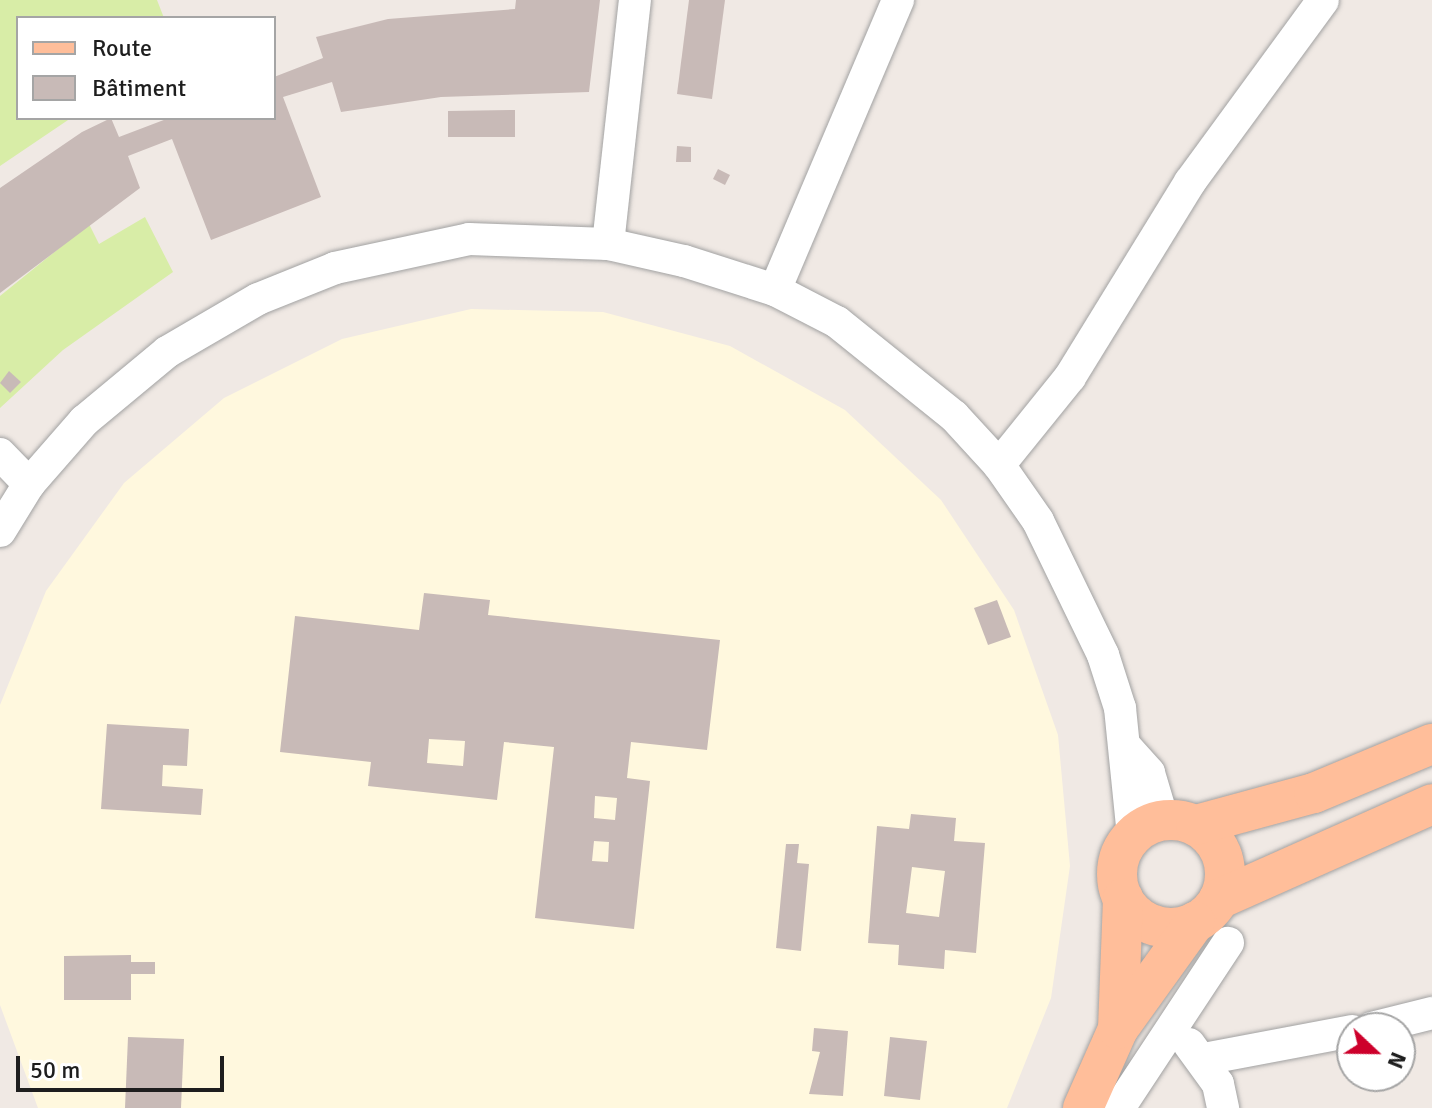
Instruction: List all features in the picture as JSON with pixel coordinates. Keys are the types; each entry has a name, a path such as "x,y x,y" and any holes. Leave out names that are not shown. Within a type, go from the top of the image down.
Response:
{"main road":[{"path":"1118,1029 1123,898 1118,865 1164,827 1314,793 1432,744"},
{"path":"1083,1108 1118,1029 1214,921 1432,804"},
{"path":"1164,827 1222,857 1214,921"},
{"path":"1123,898 1146,922 1214,921"}],"street":[{"path":"608,244 635,0"},
{"path":"775,290 898,0"},
{"path":"999,465 1070,377 1190,182 1323,0"},
{"path":"0,531 29,484 84,421 167,352 258,299 335,268 469,239 608,244 775,290 837,322 954,416 999,465 1038,521 1082,608 1120,708 1125,746 1149,773 1164,827"},
{"path":"0,454 29,484"},
{"path":"1119,1108 1173,1027 1214,921"},
{"path":"1173,1027 1204,1059 1223,1108"},
{"path":"1204,1059 1336,1034"}],"shaded area":[{"path":"471,309 603,312 730,346 845,410 941,500 1014,610 1058,735 1070,866 1051,998 1007,1108 38,1108 0,1005 0,705 46,591 124,483 224,398 342,339"}],"green space":[{"path":"0,0 157,0 163,16 16,16 16,120 68,120 0,166"},
{"path":"145,217 173,272 63,350 0,408 0,296 89,224 99,244"}],"building":[{"path":"516,0 600,0 589,92 441,97 341,112 332,82 283,97 321,197 211,240 172,139 128,156 140,188 0,293 0,188 82,132 107,120 112,120 119,137 164,120 276,120 276,76 323,58 316,37 388,19 515,9"},
{"path":"689,0 725,0 712,99 677,94"},
{"path":"515,110 515,137 448,137 448,111"},
{"path":"677,146 691,147 691,162 676,162"},
{"path":"718,169 730,175 725,185 713,179"},
{"path":"9,371 21,382 10,393 0,383"},
{"path":"424,593 490,600 488,615 720,640 707,750 631,742 627,778 650,781 634,929 535,918 554,747 504,742 497,800 368,786 371,762 280,752 295,616 419,630","holes":["429,739 465,741 463,766 427,763","595,796 617,798 615,820 594,818","594,841 609,842 608,862 592,861"]},
{"path":"997,600 1011,637 988,645 974,608"},
{"path":"107,724 189,729 187,766 163,765 162,786 203,789 201,815 101,809"},
{"path":"911,814 956,818 954,841 985,843 976,953 945,950 944,969 898,965 899,945 868,943 877,826 909,829","holes":["912,867 945,871 939,917 906,913"]},
{"path":"786,844 799,844 797,863 809,864 801,951 776,948"},
{"path":"131,955 131,962 155,962 155,974 131,974 131,1000 64,1000 64,956"},
{"path":"814,1028 848,1031 843,1096 809,1094 820,1052 812,1051"},
{"path":"128,1037 184,1039 181,1108 125,1108"},
{"path":"890,1037 927,1041 920,1100 884,1096"}]}
